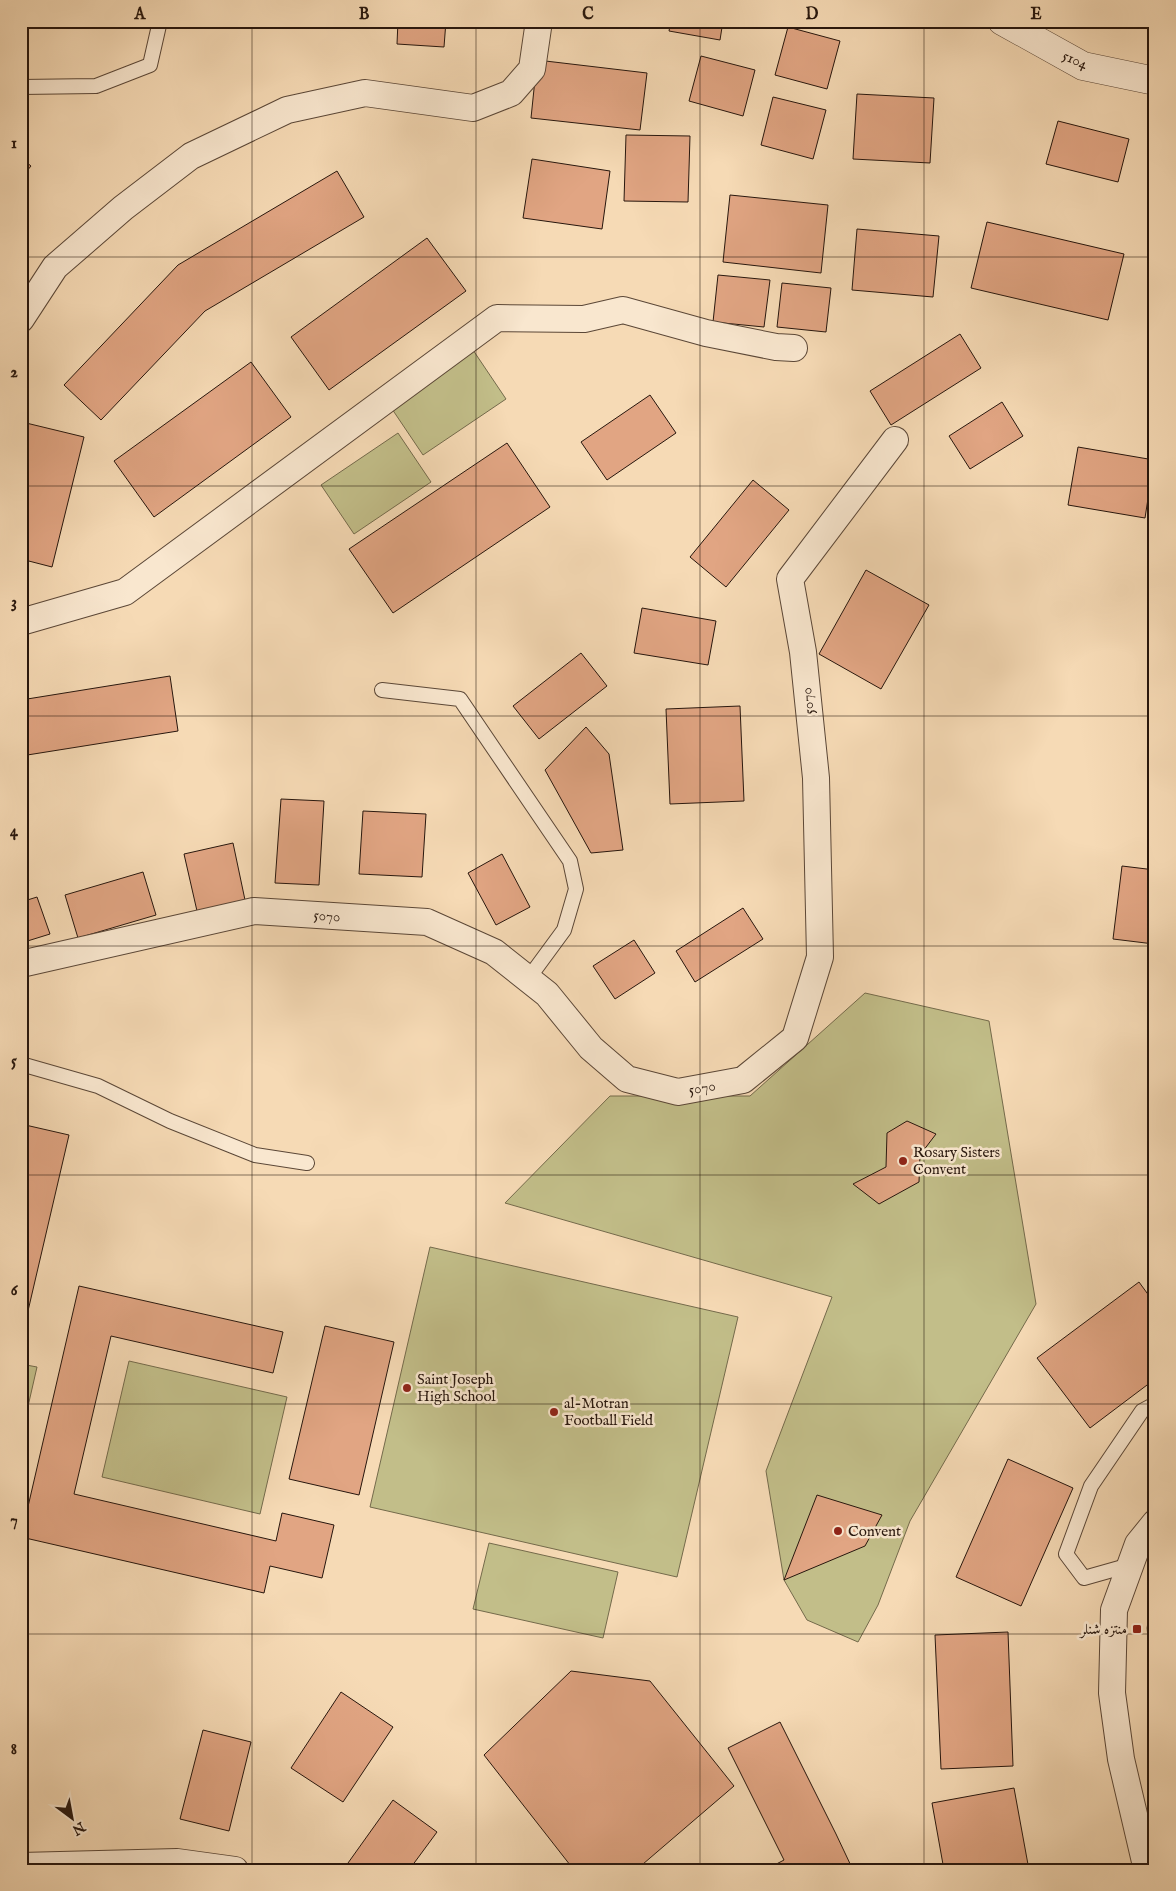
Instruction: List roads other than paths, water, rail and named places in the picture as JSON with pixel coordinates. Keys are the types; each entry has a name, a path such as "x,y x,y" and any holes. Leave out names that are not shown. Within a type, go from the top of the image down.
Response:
{"street":[{"path":"21,319 55,268 123,208 191,156 287,110 365,93 473,108 511,93 532,68 540,21"},
{"name":"5104","path":"1002,21 1083,66 1155,81"},
{"path":"21,622 124,592 497,318 584,319 623,310 706,333 776,347 794,348"},
{"name":"5070","path":"21,964 254,912 428,922 494,952 547,994 591,1048 627,1079 678,1092 743,1080 795,1038 820,957 816,778 803,652 790,579 895,440"},
{"path":"1146,1870 1121,1759 1112,1693 1114,1610 1138,1544 1155,1523"},
{"path":"21,1866 177,1862 235,1870"}],"lane":[{"path":"21,88 96,86 150,65 160,21"},
{"path":"382,690 460,699 570,861 576,889 564,930 528,979"},
{"path":"21,1064 98,1086 170,1121 254,1155 307,1163"},
{"path":"1130,1565 1084,1578 1066,1554 1091,1486 1142,1411 1155,1404"}],"place":[{"name":"Rosary Sisters Convent","path":"903,1161"},
{"name":"Saint Joseph High School","path":"407,1388"},
{"name":"al-Motran Football Field","path":"554,1412"},
{"name":"Convent","path":"838,1531"},
{"name":"منتزه شنلر","path":"1137,1629"}]}
